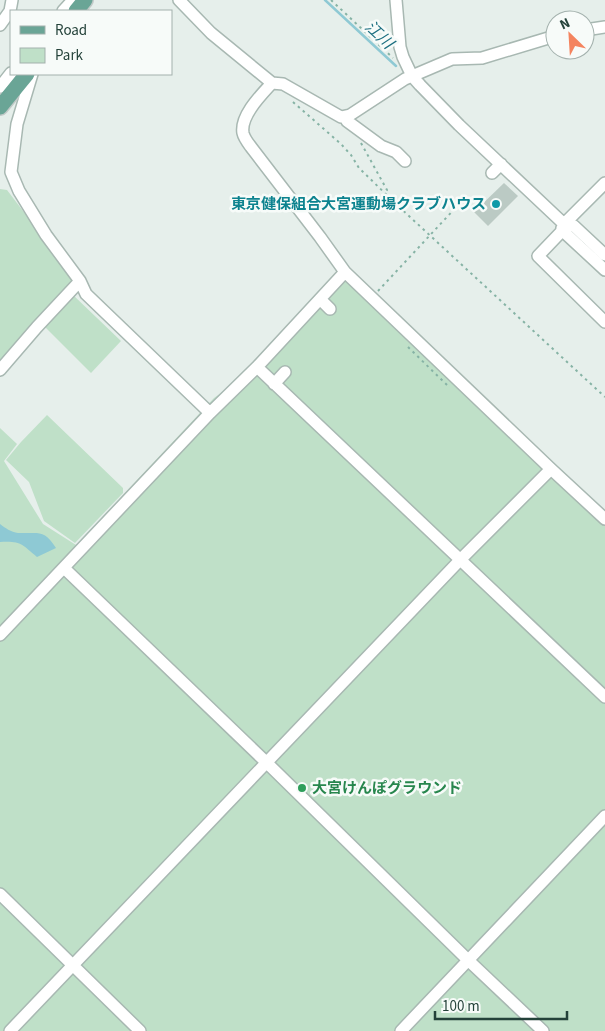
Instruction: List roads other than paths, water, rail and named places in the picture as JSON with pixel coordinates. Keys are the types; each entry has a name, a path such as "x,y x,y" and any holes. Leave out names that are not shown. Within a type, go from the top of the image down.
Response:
{"main road":[{"path":"77,10 85,0"},
{"path":"0,107 26,75"}],"street":[{"path":"64,10 73,0"},
{"path":"179,0 211,33 272,83 283,84 341,117 350,115 405,79 452,59 482,58 545,39"},
{"path":"396,0 400,47 412,76 459,125 563,226 565,233 605,270"},
{"path":"0,25 9,4"},
{"path":"0,88 10,74"},
{"path":"32,75 17,124 12,172 18,191 46,235 80,281 86,294 210,414"},
{"path":"272,83 246,117 243,127 244,135 345,272 605,519"},
{"path":"345,117 347,121 381,146 396,152 405,160"},
{"path":"492,173 501,164"},
{"path":"603,188 563,226 561,232 538,256 605,322"},
{"path":"563,226 574,226 605,255"},
{"path":"0,635 210,414 257,368 345,272"},
{"path":"0,370 80,281"},
{"path":"320,299 330,310"},
{"path":"257,368 605,697"},
{"path":"274,384 285,372"},
{"path":"10,1031 460,560 551,469"},
{"path":"64,568 543,1031"},
{"path":"402,1031 605,816"},
{"path":"0,894 140,1031"}],"water":[{"path":"0,524 8,530 18,533 40,533 48,537 56,548 37,557 21,544 0,542"}],"waterway":[{"name":"江川","path":"325,0 396,66"}],"place":[{"name":"東京健保組合大宮運動場クラブハウス","path":"496,204"},
{"name":"大宮けんぽグラウンド","path":"302,788"}]}
